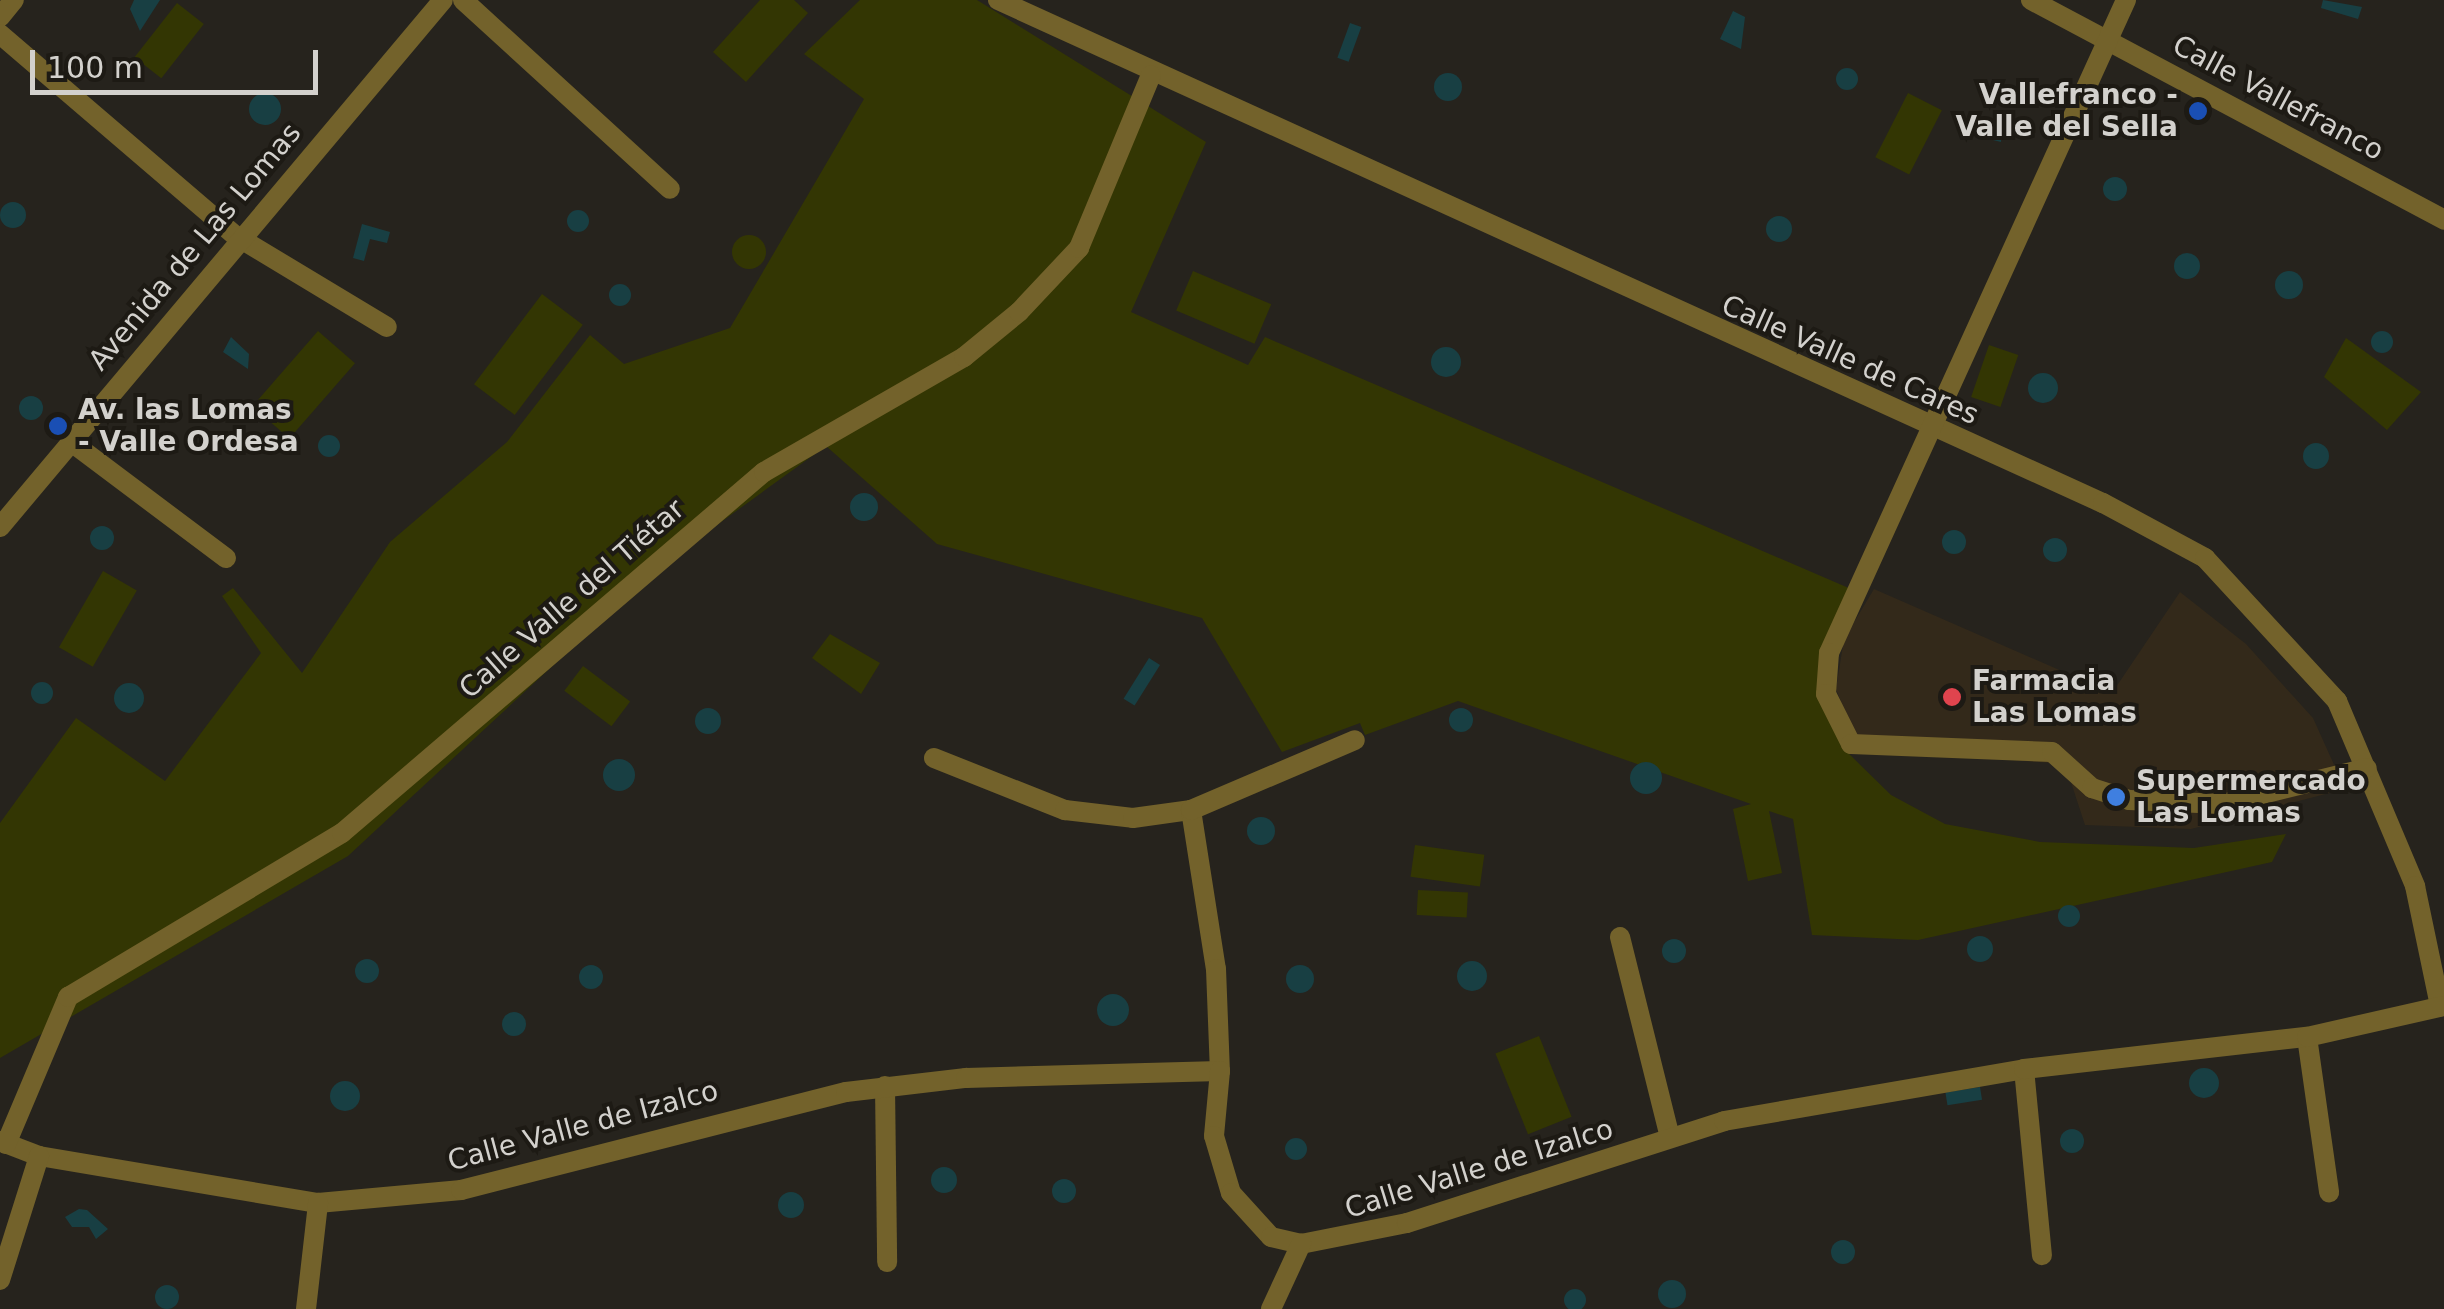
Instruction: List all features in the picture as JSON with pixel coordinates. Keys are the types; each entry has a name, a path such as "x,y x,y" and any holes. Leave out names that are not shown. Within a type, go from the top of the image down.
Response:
{"street":[{"path":"0,17 14,0"},
{"name":"Avenida de Las Lomas","path":"0,527 236,236 444,0"},
{"path":"463,0 670,189"},
{"name":"Calle Valle de Cares","path":"998,0 1151,74 1933,428 2205,558 2338,701 2415,886 2442,1006"},
{"name":"Calle Vallefranco","path":"2032,0 2444,220"},
{"path":"2126,0 1829,653 1826,694 1851,744 2052,752 2110,796 2194,807 2368,768"},
{"path":"0,34 236,236 388,327"},
{"name":"Calle Valle del Tiétar","path":"3,1142 68,998 342,833 764,472 964,357 1018,312 1079,248 1151,74"},
{"path":"70,441 226,558"},
{"path":"934,758 1064,810 1133,818 1191,810 1355,740"},
{"path":"1191,810 1216,969 1220,1071 1214,1136 1231,1193 1271,1237 1301,1244 1271,1309"},
{"path":"1620,937 1670,1137"},
{"name":"Calle Valle de Izalco","path":"1301,1244 1406,1223 1670,1137 2024,1070 2307,1037 2442,1006"},
{"path":"2307,1037 2329,1192"},
{"path":"2024,1070 2042,1255"},
{"name":"Calle Valle de Izalco","path":"3,1142 39,1156 318,1204 461,1190 762,1107 884,1086 1220,1071"},
{"path":"884,1086 888,1262"},
{"path":"0,1280 39,1156"},
{"path":"306,1309 318,1204"}],"shaded area":[{"path":"760,0 794,0 808,13 746,82 713,52"},
{"path":"860,0 977,0 1206,142 1131,312 1248,365 1265,337 1851,589 1823,645 1841,746 1891,795 1945,824 2040,842 2194,848 2286,834 2272,862 1918,940 1812,935 1793,819 1769,811 1782,873 1748,881 1733,809 1751,804 1458,701 1365,735 1360,723 1282,752 1202,618 937,544 826,446 659,567 348,856 0,1058 0,823 76,718 165,781 261,653 222,596 233,588 302,673 390,542 507,442 590,335 624,364 730,328 864,99 804,54"},
{"path":"177,3 204,24 161,78 135,57"},
{"path":"1908,93 1942,110 1909,174 1875,157"},
{"path":"749,235 761,240 766,252 761,264 749,269 737,264 732,252 737,240"},
{"path":"1193,271 1271,304 1254,344 1176,311"},
{"path":"542,294 583,325 515,415 474,384"},
{"path":"318,331 355,363 289,439 252,406"},
{"path":"2346,338 2421,392 2387,430 2324,377"},
{"path":"1989,345 2018,355 2000,407 1971,397"},
{"path":"103,571 137,590 93,667 59,647"},
{"path":"1874,589 2112,693 2180,592 2246,644 2313,718 2345,789 2191,829 2085,825 2065,764 1895,751 1854,736 1836,689 1844,639"},
{"path":"830,634 880,663 861,694 812,658"},
{"path":"583,666 630,702 611,726 564,691"},
{"path":"1415,845 1484,855 1480,886 1411,877"},
{"path":"1418,890 1468,893 1467,918 1417,915"},
{"path":"1539,1036 1572,1117 1528,1134 1495,1054"}],"water":[{"path":"134,0 160,0 140,31 130,9"},
{"path":"2323,0 2362,7 2358,19 2321,8"},
{"path":"1733,11 1745,17 1741,49 1720,39"},
{"path":"1350,23 1361,27 1349,62 1337,58"},
{"path":"1843,68 1851,68 1858,79 1851,90 1843,90 1836,83 1836,75"},
{"path":"1448,73 1458,77 1462,87 1458,97 1448,101 1438,97 1434,87 1438,77"},
{"path":"265,93 276,98 281,109 276,120 265,125 254,120 249,109 254,98"},
{"path":"1977,116 2002,126 2001,142 1973,135 1968,120"},
{"path":"2115,177 2127,189 2115,201 2103,189"},
{"path":"13,202 22,206 26,215 22,224 13,228 4,224 0,215 4,206"},
{"path":"574,210 582,210 589,221 582,232 574,232 567,225 567,217"},
{"path":"1779,216 1788,220 1792,229 1788,238 1779,242 1770,238 1766,229 1770,220"},
{"path":"362,224 390,232 387,243 370,239 364,261 353,258"},
{"path":"2187,253 2196,257 2200,266 2196,275 2187,279 2178,275 2174,266 2178,257"},
{"path":"2289,271 2299,275 2303,285 2299,295 2289,299 2279,295 2275,285 2279,275"},
{"path":"620,284 628,287 628,303 620,306 612,303 609,295 612,287"},
{"path":"2382,331 2390,334 2390,350 2382,353 2374,350 2371,342 2374,334"},
{"path":"231,337 249,354 248,369 223,352"},
{"path":"1446,347 1460,356 1461,362 1452,376 1446,377 1432,368 1431,362 1440,348"},
{"path":"2043,373 2054,377 2058,388 2054,399 2043,403 2032,399 2028,388 2032,377"},
{"path":"26,396 36,396 43,408 36,420 26,420 19,413 19,403"},
{"path":"329,435 337,438 337,454 329,457 321,454 318,446 321,438"},
{"path":"2316,443 2325,447 2329,456 2325,465 2316,469 2307,465 2303,456 2307,447"},
{"path":"864,493 874,497 878,507 874,517 864,521 854,517 850,507 854,497"},
{"path":"102,526 114,538 102,550 90,538"},
{"path":"1954,530 1963,533 1963,551 1954,554 1945,551 1942,542 1945,533"},
{"path":"2055,538 2067,550 2055,562 2043,550"},
{"path":"1149,658 1160,665 1135,706 1124,699"},
{"path":"38,682 46,682 53,693 46,704 38,704 31,697 31,689"},
{"path":"129,683 140,687 144,698 140,709 129,713 118,709 114,698 118,687"},
{"path":"708,708 717,712 721,721 717,730 708,734 699,730 695,721 699,712"},
{"path":"1461,708 1470,711 1470,729 1461,732 1452,729 1449,720 1452,711"},
{"path":"619,759 630,764 635,775 630,786 619,791 608,786 603,775 608,764"},
{"path":"1646,762 1657,767 1662,778 1657,789 1646,794 1635,789 1630,778 1635,767"},
{"path":"1261,817 1271,821 1275,831 1271,841 1261,845 1251,841 1247,831 1251,821"},
{"path":"2069,905 2077,908 2077,924 2069,927 2061,924 2058,916 2061,908"},
{"path":"1980,936 1989,940 1993,949 1989,958 1980,962 1971,958 1967,949 1971,940"},
{"path":"1674,939 1683,942 1683,960 1674,963 1665,960 1662,951 1665,942"},
{"path":"367,959 379,971 367,983 355,971"},
{"path":"1472,961 1486,970 1487,976 1478,990 1472,991 1458,982 1457,976 1466,962"},
{"path":"591,965 603,977 591,989 579,977"},
{"path":"1300,965 1310,969 1314,979 1310,989 1300,993 1290,989 1286,979 1290,969"},
{"path":"1113,994 1124,999 1129,1010 1124,1021 1113,1026 1102,1021 1097,1010 1102,999"},
{"path":"514,1012 523,1015 523,1033 514,1036 505,1033 502,1024 505,1015"},
{"path":"2204,1068 2215,1072 2219,1083 2215,1094 2204,1098 2193,1094 2189,1083 2193,1072"},
{"path":"345,1081 356,1085 360,1096 356,1107 345,1111 334,1107 330,1096 334,1085"},
{"path":"1980,1087 1982,1100 1947,1105 1945,1092"},
{"path":"2072,1129 2081,1132 2081,1150 2072,1153 2063,1150 2060,1141 2063,1132"},
{"path":"1296,1138 1304,1141 1304,1157 1296,1160 1288,1157 1285,1149 1288,1141"},
{"path":"944,1167 953,1171 957,1180 953,1189 944,1193 935,1189 931,1180 935,1171"},
{"path":"1064,1179 1073,1182 1073,1200 1064,1203 1055,1200 1052,1191 1055,1182"},
{"path":"791,1192 800,1196 804,1205 800,1214 791,1218 782,1214 778,1205 782,1196"},
{"path":"79,1209 87,1210 108,1229 96,1239 89,1227 72,1227 65,1217"},
{"path":"1843,1240 1855,1252 1843,1264 1831,1252"},
{"path":"1672,1280 1682,1284 1686,1294 1682,1304 1672,1308 1662,1304 1658,1294 1662,1284"},
{"path":"167,1285 179,1297 167,1309 155,1297"},
{"path":"1575,1289 1583,1292 1583,1308 1575,1311 1567,1308 1564,1300 1567,1292"}],"place":[{"name":"Vallefranco - Valle del Sella","path":"2198,111"},
{"name":"Av. las Lomas - Valle Ordesa","path":"58,426"},
{"name":"Farmacia Las Lomas","path":"1952,697"},
{"name":"Supermercado Las Lomas","path":"2116,797"}]}
